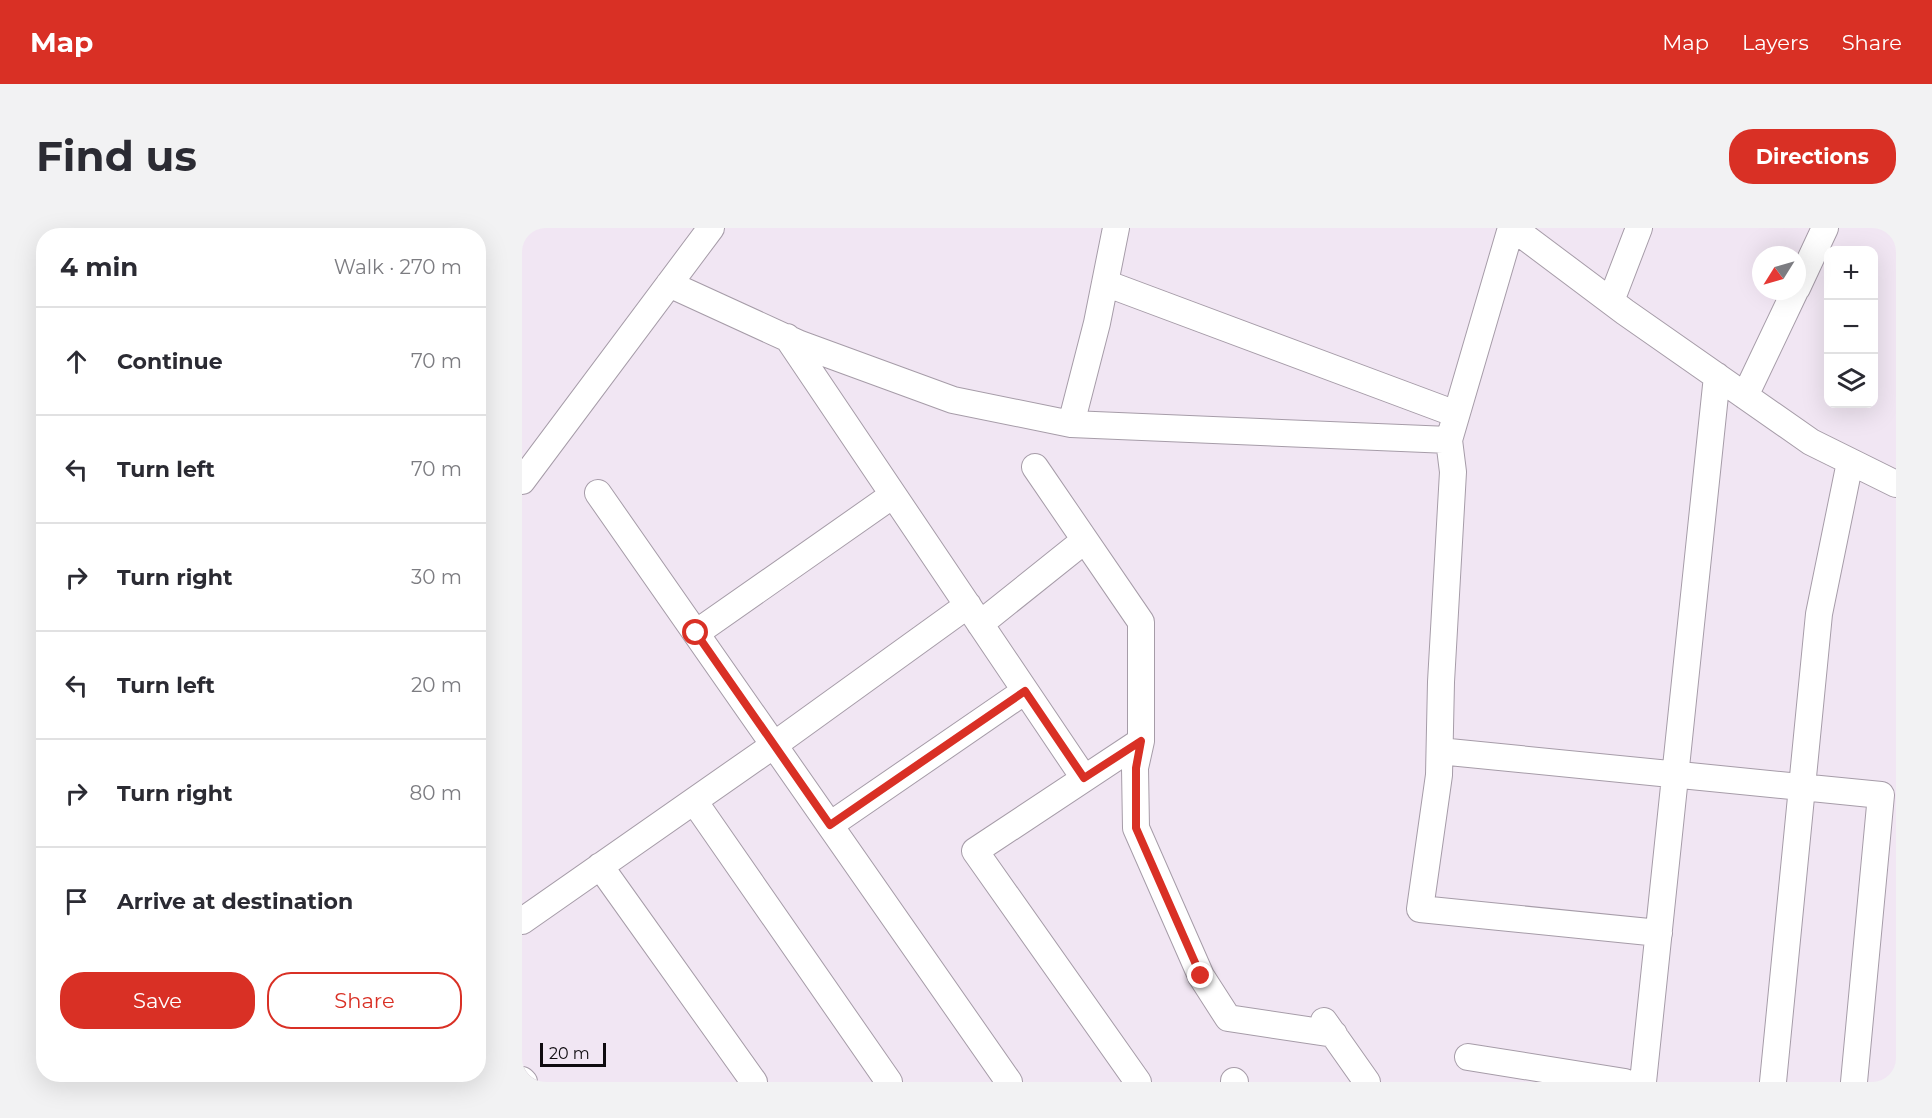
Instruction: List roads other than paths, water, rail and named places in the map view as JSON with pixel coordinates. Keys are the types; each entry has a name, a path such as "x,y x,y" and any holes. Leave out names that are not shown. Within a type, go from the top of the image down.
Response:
{"street":[{"path":"522,481 711,228"},
{"path":"1071,424 1116,228"},
{"path":"1659,933 1420,909 1439,775 1441,682 1453,472 1449,440 1512,228 1611,302 1810,442 1896,484"},
{"path":"1611,302 1639,228"},
{"path":"1806,268 1825,228"},
{"path":"1105,283 1456,414"},
{"path":"669,284 787,338 953,400 1071,424 1449,440"},
{"path":"1745,396 1791,300"},
{"path":"787,338 1084,778"},
{"path":"1643,1082 1717,376"},
{"path":"1773,1082 1819,614 1850,462"},
{"path":"1035,467 1141,622 1141,741 1136,768 1136,828 1201,976 1228,1018 1328,1026 1367,1082"},
{"path":"598,494 1009,1082"},
{"path":"696,633 893,495"},
{"path":"522,921 774,745 1085,540"},
{"path":"830,825 1025,691"},
{"path":"1138,1082 975,851 1141,741"},
{"path":"1449,752 1881,795 1854,1082"},
{"path":"694,801 889,1082"},
{"path":"600,866 754,1082"},
{"path":"1467,1058 1625,1082"}]}
